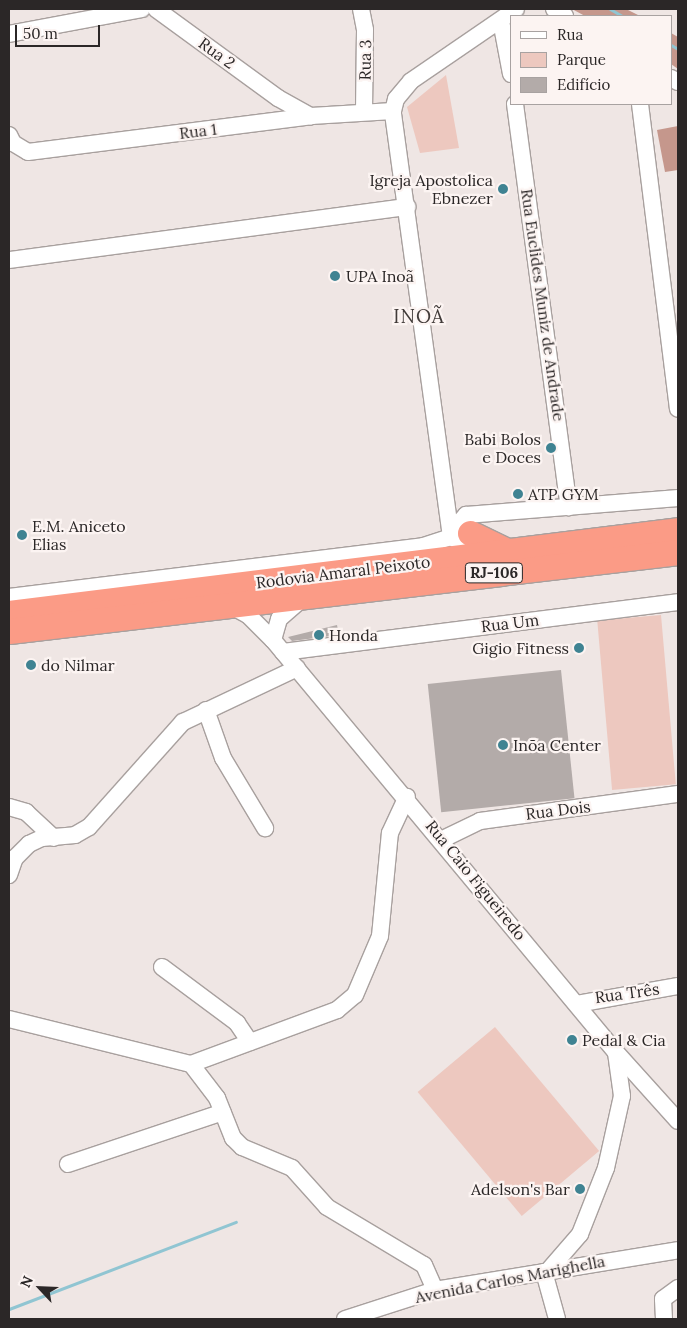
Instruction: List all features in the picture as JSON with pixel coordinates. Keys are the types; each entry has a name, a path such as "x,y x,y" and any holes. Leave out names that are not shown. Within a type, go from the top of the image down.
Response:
{"highway":[{"name":"Rodovia Amaral Peixoto","path":"9,613 678,530"},
{"path":"423,562 459,532 507,551"},
{"name":"Rodovia Amaral Peixoto","path":"9,631 678,552"}],"street":[{"path":"9,34 142,9"},
{"name":"Rua 2","path":"156,9 278,98 311,116"},
{"name":"Rua 3","path":"361,9 365,30 364,111"},
{"path":"459,532 446,496 393,111 396,99 411,81 502,21 516,9"},
{"path":"502,21 510,68"},
{"path":"269,122 278,98"},
{"name":"Rua Euclides Muniz de Andrade","path":"515,105 569,507"},
{"path":"640,105 678,409"},
{"name":"Rua 1","path":"9,136 13,143 28,152 311,116 364,111 393,111"},
{"path":"9,260 407,207"},
{"path":"9,596 423,546 459,532 489,514 678,498"},
{"path":"278,646 279,619 287,609 309,595"},
{"name":"Rua Um","path":"278,646 678,602"},
{"name":"Rua Caio Figueiredo","path":"229,605 248,615 278,646 443,839 615,1051 640,1076 678,1120"},
{"path":"9,875 15,858 29,844 74,835 89,827 175,729 206,710 297,668"},
{"path":"206,710 223,758 264,828"},
{"name":"Rua Dois","path":"443,839 480,821 678,794"},
{"path":"9,1019 191,1064 337,1010 355,995 380,936 390,833 407,796"},
{"path":"9,807 26,812 54,838"},
{"path":"162,967 237,1023 250,1042"},
{"name":"Rua Três","path":"577,1004 678,986"},
{"path":"557,1319 546,1271 576,1241 593,1206 612,1146 622,1080 615,1051"},
{"path":"191,1064 223,1112 233,1138 242,1147 292,1168 328,1207 424,1265 435,1290"},
{"path":"622,1080 631,1074 640,1076"},
{"path":"68,1164 223,1112"},
{"path":"576,1241 577,1252 588,1264"},
{"name":"Avenida Carlos Marighella","path":"345,1319 435,1290 678,1250"},
{"path":"664,1319 663,1299 678,1288"}],"green space":[{"path":"446,75 459,148 420,153 407,107"},
{"path":"661,615 676,784 612,790 597,621"},
{"path":"495,1027 599,1151 522,1216 418,1092"}],"shaded area":[{"path":"572,9 626,9 638,15 583,15"},
{"path":"672,34 678,37 678,69 672,65"},
{"path":"678,126 678,170 665,172 657,130"}],"building":[{"path":"337,625 339,635 292,641 288,637"},
{"name":"Inõa Center","path":"561,670 574,798 441,812 428,684"}],"waterway":[{"path":"610,9 620,15"},
{"path":"672,46 678,49"},
{"path":"9,1309 236,1222"}],"place":[{"name":"Igreja Apostolica Ebnezer","path":"503,189"},
{"name":"UPA Inoã","path":"335,276"},
{"name":"Babi Bolos e Doces","path":"551,448"},
{"name":"ATP GYM","path":"518,494"},
{"name":"E.M. Aniceto Elias","path":"22,535"},
{"name":"Honda","path":"319,635"},
{"name":"Gigio Fitness","path":"579,648"},
{"name":"do Nilmar","path":"31,665"},
{"name":"Inõa Center","path":"503,745"},
{"name":"Pedal & Cia","path":"572,1040"},
{"name":"Adelson's Bar","path":"580,1189"}],"district":[{"name":"INOÃ","path":"419,317"}]}
